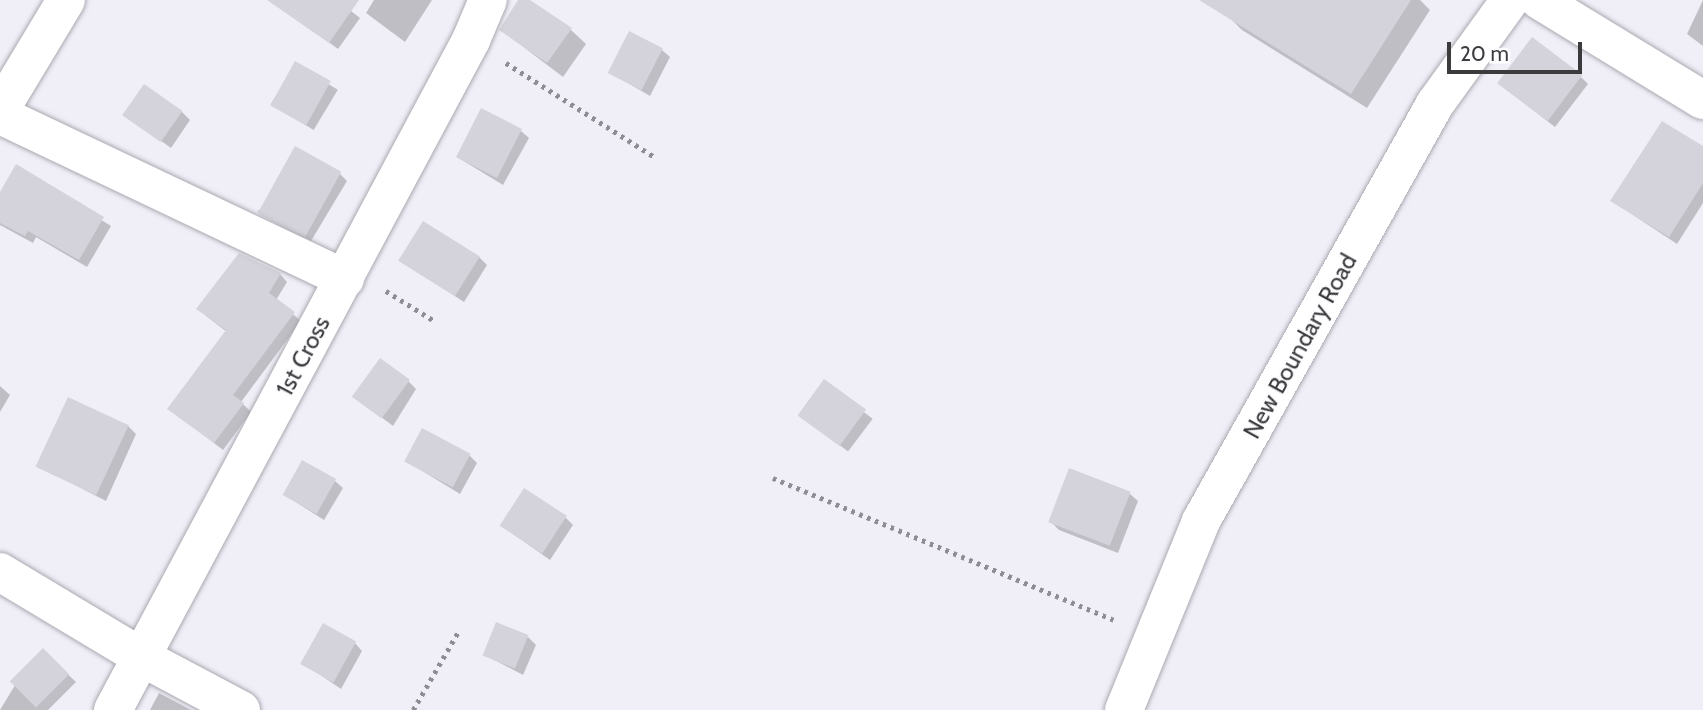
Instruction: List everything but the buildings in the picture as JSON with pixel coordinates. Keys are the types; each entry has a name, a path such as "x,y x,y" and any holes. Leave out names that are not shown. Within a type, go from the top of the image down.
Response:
{"street":[{"path":"0,110 66,0"},
{"name":"1st Cross","path":"113,710 143,659 471,40 488,0"},
{"name":"New Boundary Road","path":"1124,710 1208,509 1435,104 1510,0"},
{"path":"1539,0 1703,100"},
{"path":"0,116 347,274"},
{"path":"0,572 143,659 241,710"}],"path":[{"path":"471,40 656,158"},
{"path":"347,274 433,320"},
{"path":"773,478 1154,637"},
{"path":"413,710 458,632"}]}
